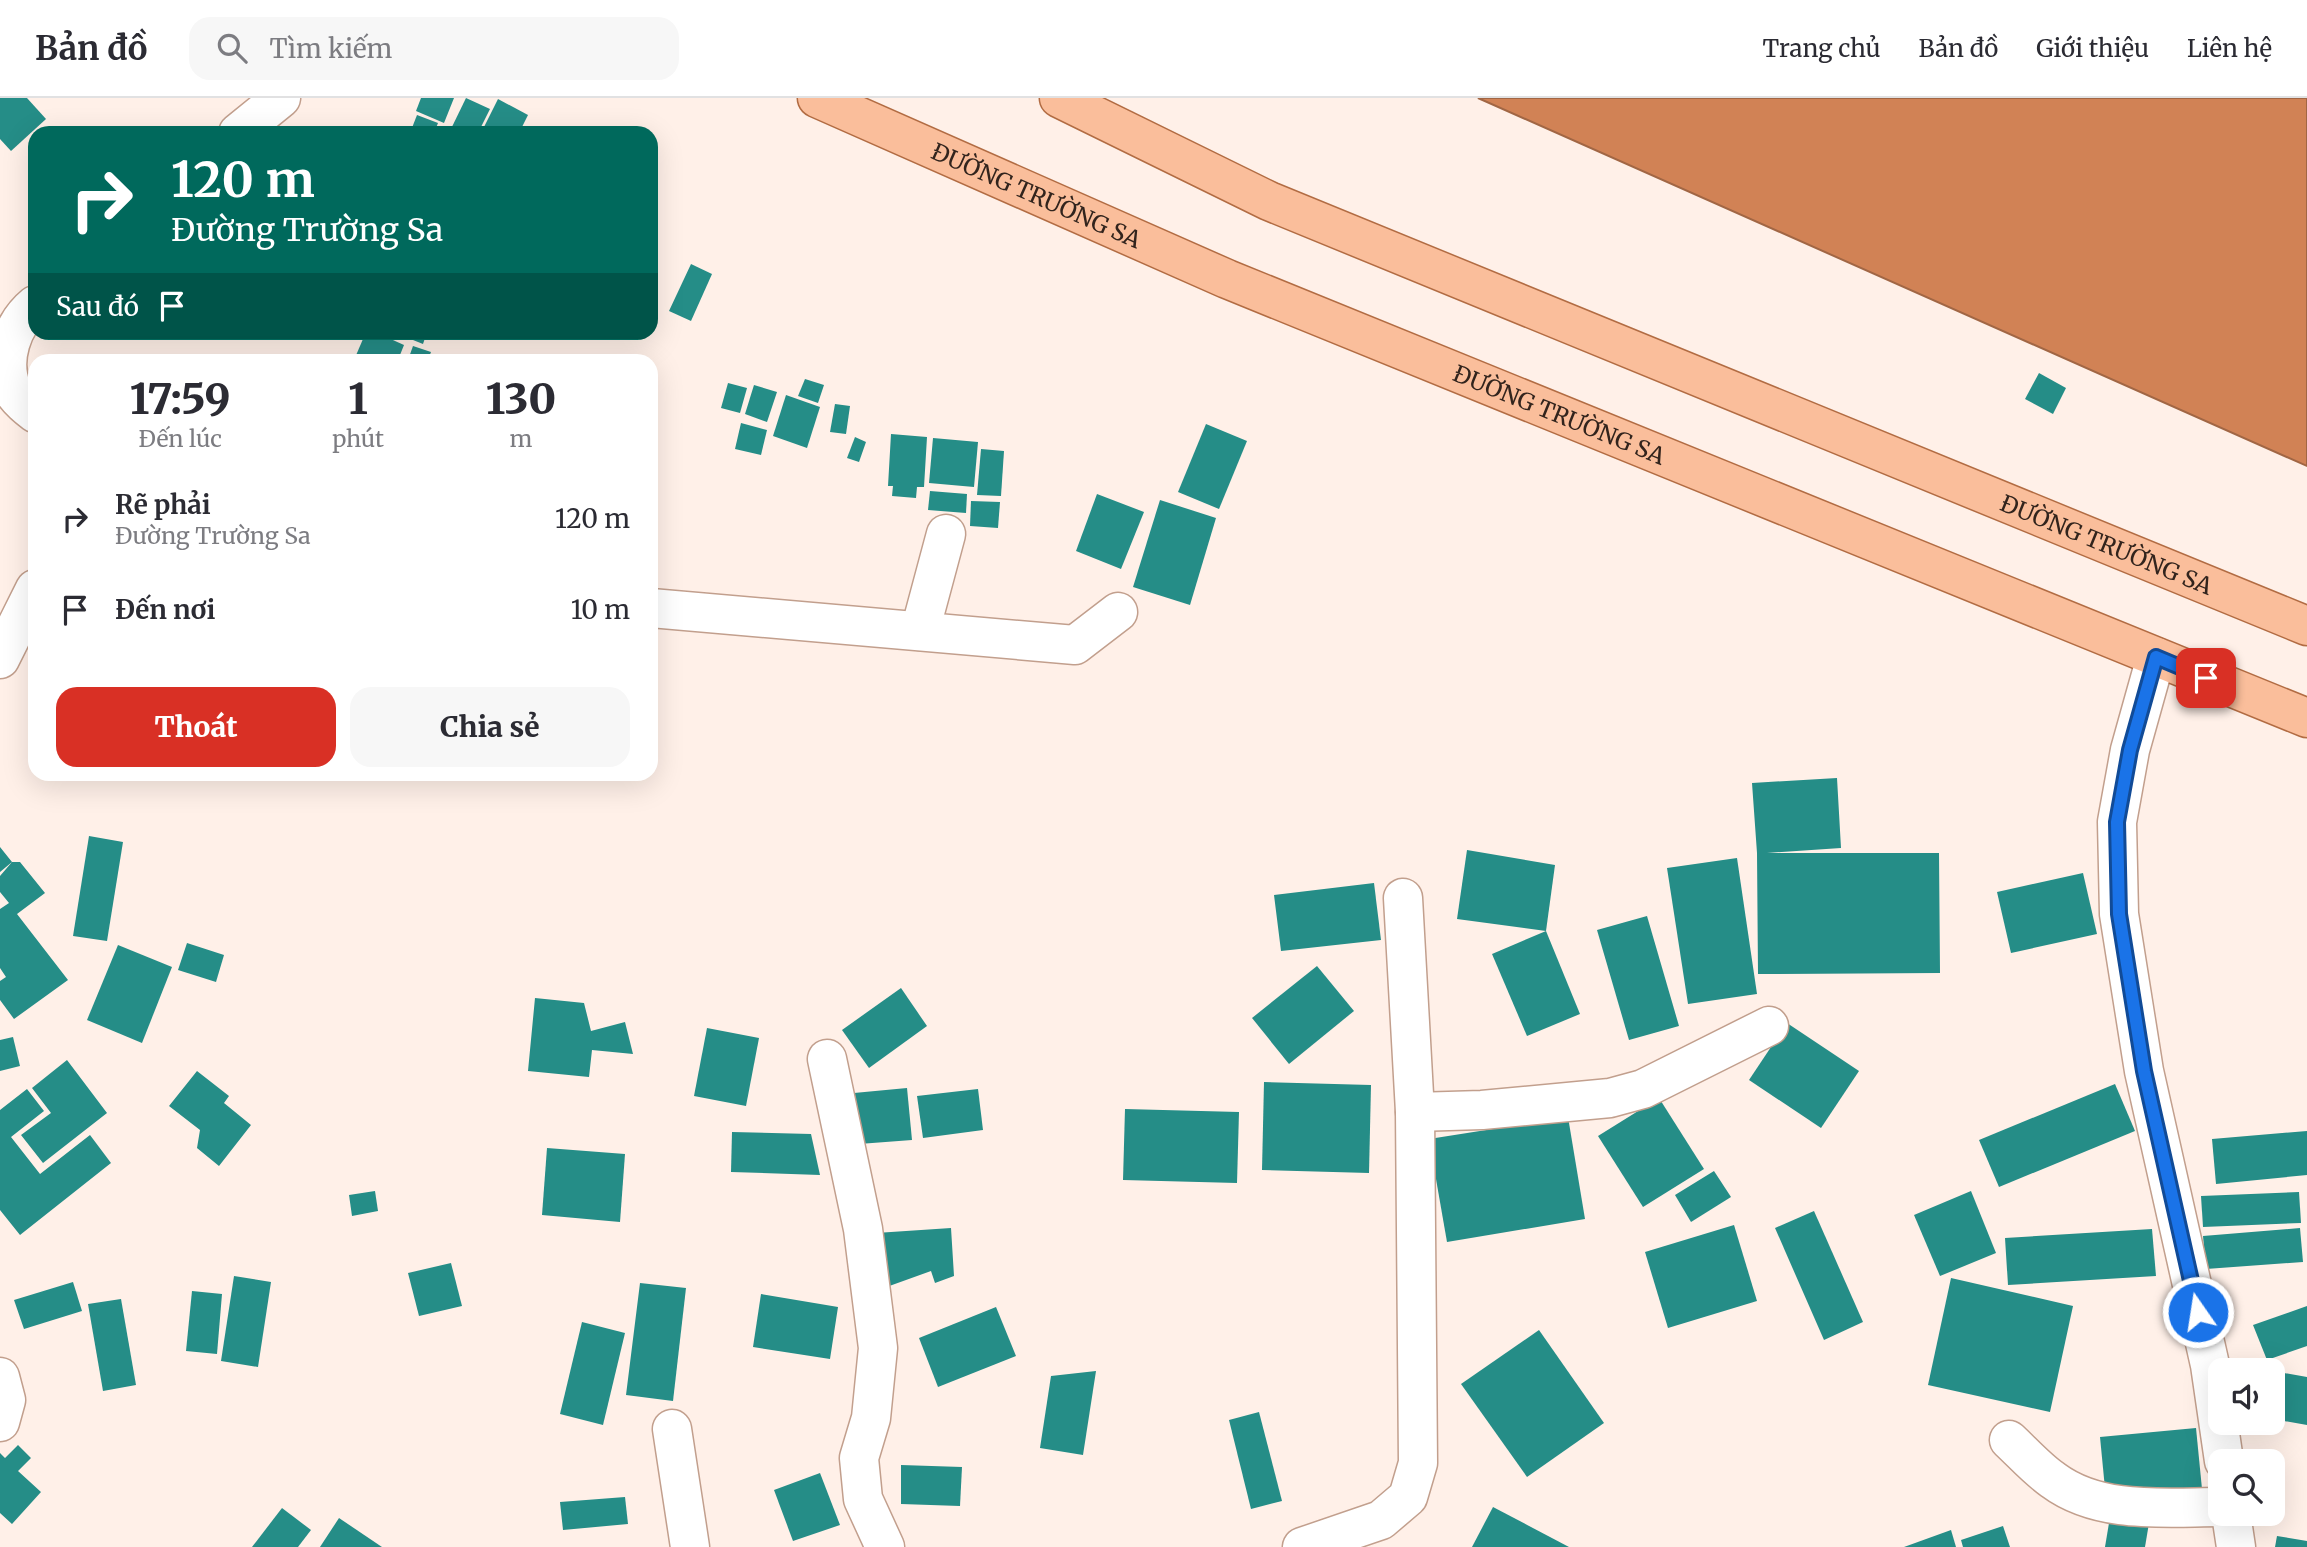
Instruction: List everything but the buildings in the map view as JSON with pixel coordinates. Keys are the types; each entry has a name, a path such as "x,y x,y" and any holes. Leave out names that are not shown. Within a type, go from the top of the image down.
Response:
{"main road":[{"name":"ĐƯỜNG TRƯỜNG SA","path":"817,98 1227,279 2307,719"},
{"name":"ĐƯỜNG TRƯỜNG SA","path":"1059,98 1269,201 2307,626"}],"street":[{"path":"247,126 281,98"},
{"path":"28,314 11,335 7,352 7,375 13,392 28,406"},
{"path":"920,631 946,534"},
{"path":"0,659 28,603"},
{"path":"658,609 1075,645 1118,612"},
{"path":"2156,657 2130,750 2117,822 2119,914 2144,1071 2210,1365 2222,1449"},
{"path":"1302,1547 1386,1533 1408,1497 1418,1463 1415,1112 1404,898"},
{"path":"1415,1112 1482,1110 1610,1098 1643,1089 1769,1026"},
{"path":"827,1059 863,1229 878,1348 870,1418 859,1458 863,1499 885,1547"},
{"path":"0,1377 6,1400 0,1422"},
{"path":"672,1429 690,1547"},
{"path":"2009,1440 2054,1481 2081,1495 2111,1504 2130,1506 2208,1507"},
{"path":"2233,1526 2236,1547"}],"shaded area":[{"path":"1478,98 2307,98 2307,466"}],"route":[{"path":"2198,1312 2144,1071 2119,914 2117,822 2130,750 2156,657 2206,678"}]}
